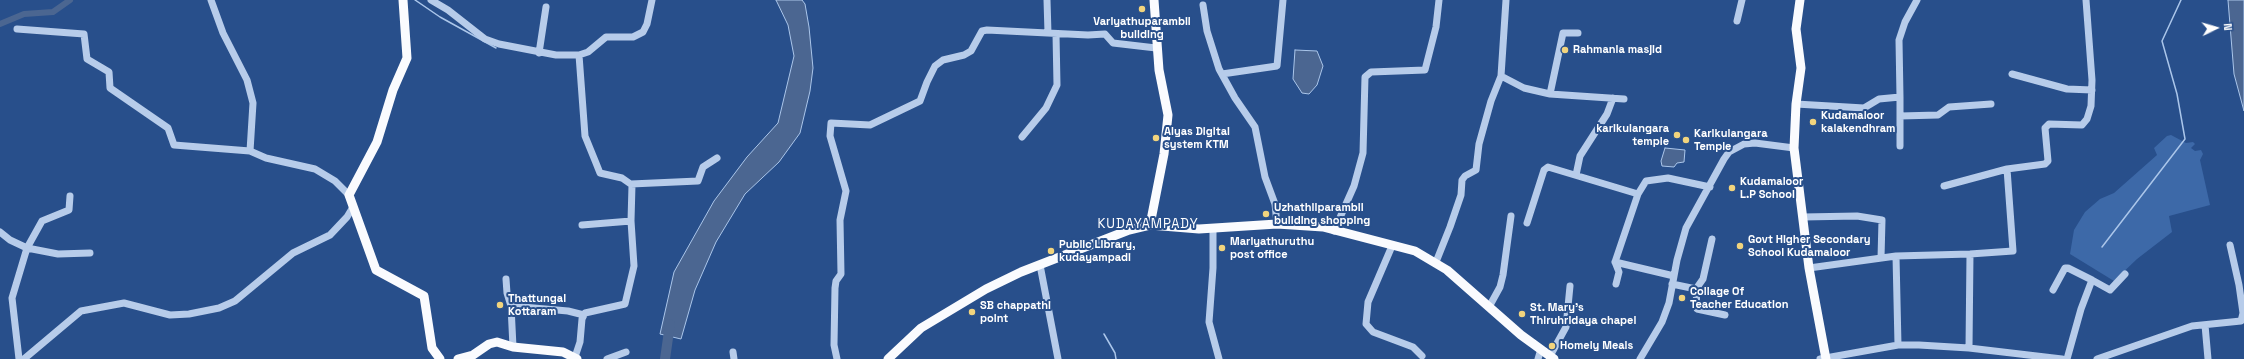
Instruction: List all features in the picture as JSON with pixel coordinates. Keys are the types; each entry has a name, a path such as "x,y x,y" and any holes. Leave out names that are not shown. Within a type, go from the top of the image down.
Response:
{"main road":[{"path":"403,0 407,58 393,90 377,142 349,195 376,270 424,296 432,348 440,359"},
{"path":"1150,225 1164,154 1168,115 1156,48 1154,0"},
{"path":"1800,0 1796,29 1801,68 1796,104 1794,148 1809,268 1824,358"},
{"path":"888,359 921,328 986,289 1040,265 1129,230 1150,225 1172,228 1213,228 1277,224 1304,225 1415,251 1436,262 1521,335 1552,358"},
{"path":"458,359 473,356 489,344 497,342 513,347 563,352 576,358"}],"street":[{"path":"211,0 223,33 247,80 253,103 250,151"},
{"path":"431,0 448,10 485,39 499,44 538,53 579,55 588,52 606,38 633,37 642,32 647,24 652,0"},
{"path":"1046,0 1048,33"},
{"path":"1222,74 1277,66 1283,0"},
{"path":"1334,231 1354,186 1363,153 1365,77 1371,72 1425,70 1436,27 1439,0"},
{"path":"1436,262 1460,196 1462,180 1465,176 1476,170 1480,144 1491,100 1501,76 1506,0"},
{"path":"1736,21 1742,0"},
{"path":"1900,146 1899,40 1905,22 1917,0"},
{"path":"1944,186 2007,169 2045,164 2048,161 2045,128 2049,124 2082,125 2087,119 2091,106 2092,90 2086,0"},
{"path":"1203,5 1207,31 1222,74 1235,98 1255,127 1265,177 1275,204 1277,224"},
{"path":"538,53 546,7"},
{"path":"17,29 84,34 87,59 109,72 110,88 168,128 174,145 250,151 266,158 315,169 335,181 349,195"},
{"path":"837,359 834,345 835,288 836,281 841,274 840,220 846,191 830,136 831,123 870,125 920,101 935,66 943,60 964,55 971,51 982,31 992,29 1056,34 1104,34 1113,43 1156,48"},
{"path":"1550,94 1563,33 1578,33"},
{"path":"1022,136 1046,108 1058,85 1056,34"},
{"path":"579,55 585,136 600,173 622,178 631,184 698,181 703,167 717,158"},
{"path":"2012,74 2067,89 2092,90"},
{"path":"1501,76 1524,88 1550,94 1624,99"},
{"path":"1796,104 1864,108 1879,99 1900,97"},
{"path":"1576,175 1580,156 1607,114 1613,98"},
{"path":"1900,116 1938,116 1949,107 1990,104"},
{"path":"1640,359 1662,322 1686,228 1710,187 1724,159 1739,145 1755,143 1794,148"},
{"path":"1527,224 1544,170 1548,167 1553,167 1638,194"},
{"path":"1809,268 1896,256 2013,251 2007,169"},
{"path":"1616,284 1619,272 1615,262 1638,194 1646,181 1668,178 1710,187"},
{"path":"511,306 568,311 584,315 594,310 625,304 634,266 631,221 631,184"},
{"path":"19,359 12,298 27,248 42,221 69,210 70,196"},
{"path":"24,359 81,311 124,304 170,315 189,314 224,306 242,295 293,253 330,235 347,217 353,207"},
{"path":"1489,307 1500,287 1503,275 1511,216"},
{"path":"1803,218 1857,216 1882,220 1881,258"},
{"path":"582,226 631,221"},
{"path":"1213,228 1213,268 1210,287 1209,322 1219,359"},
{"path":"0,232 10,240 27,248 58,254 90,253"},
{"path":"1712,239 1703,279 1696,289 1697,309 1725,315"},
{"path":"2097,359 2192,326 2235,323 2242,319 2239,285 2230,245"},
{"path":"1392,246 1368,302 1366,324 1373,332 1413,347 1422,356"},
{"path":"1969,348 1970,254"},
{"path":"1896,256 1898,345"},
{"path":"1615,262 1674,276"},
{"path":"1040,265 1058,359"},
{"path":"2053,290 2065,268 2078,272 2110,290 2126,274"},
{"path":"506,279 507,292 511,306 513,347"},
{"path":"2066,359 2092,280"},
{"path":"1672,284 1696,289"},
{"path":"1552,358 1566,327 1570,286"},
{"path":"576,358 584,315"},
{"path":"2205,325 2208,359"},
{"path":"1824,358 1898,345 1969,348 2034,357 2062,359"},
{"path":"1538,359 1541,349"},
{"path":"608,359 626,352"}],"shaded area":[{"path":"776,0 802,0 805,4 813,68 810,91 800,133 779,162 745,194 716,242 695,290 681,339 660,334 674,272 714,201 747,157 778,123 794,56 788,25"},
{"path":"2228,0 2244,0 2244,111 2234,74"},
{"path":"1295,50 1317,51 1323,66 1317,85 1309,94 1302,93 1293,79"},
{"path":"2171,135 2186,143 2193,142 2195,144 2191,148 2195,151 2201,150 2203,154 2200,160 2210,205 2169,216 2172,232 2137,259 2114,281 2070,254 2074,230 2085,212 2100,199 2114,193 2157,155 2154,148 2167,136"},
{"path":"1665,148 1685,150 1684,162 1677,163 1674,167 1662,166 1661,161"}],"waterway":[{"path":"0,24 24,14 53,12 70,0"},
{"path":"415,0 440,17 496,48"},
{"path":"2102,247 2185,139 2177,94 2162,41 2181,0"},
{"path":"665,359 670,324"},
{"path":"1104,334 1115,353 1116,359"}],"place":[{"name":"Variyathuparambil building","path":"1142,9"},
{"name":"Rahmania masjid","path":"1565,50"},
{"name":"Kudamaloor kalakendhram","path":"1813,122"},
{"name":"karikulangara temple","path":"1677,135"},
{"name":"Alyas Digital system KTM","path":"1156,138"},
{"name":"Karikulangara Temple","path":"1686,140"},
{"name":"Kudamaloor L.P School","path":"1732,188"},
{"name":"Uzhathilparambil building shopping","path":"1266,214"},
{"name":"Govt Higher Secondary School Kudamaloor","path":"1740,246"},
{"name":"Mariyathuruthu post office","path":"1222,248"},
{"name":"Public Library, kudayampadi","path":"1051,251"},
{"name":"Collage Of Teacher Education","path":"1682,298"},
{"name":"Thattungal Kottaram","path":"500,305"},
{"name":"SB chappathi point","path":"972,312"},
{"name":"St. Mary's Thiruhridaya chapel","path":"1522,314"},
{"name":"Homely Meals","path":"1552,346"}],"district":[{"name":"KUDAYAMPADY","path":"1148,224"}]}
